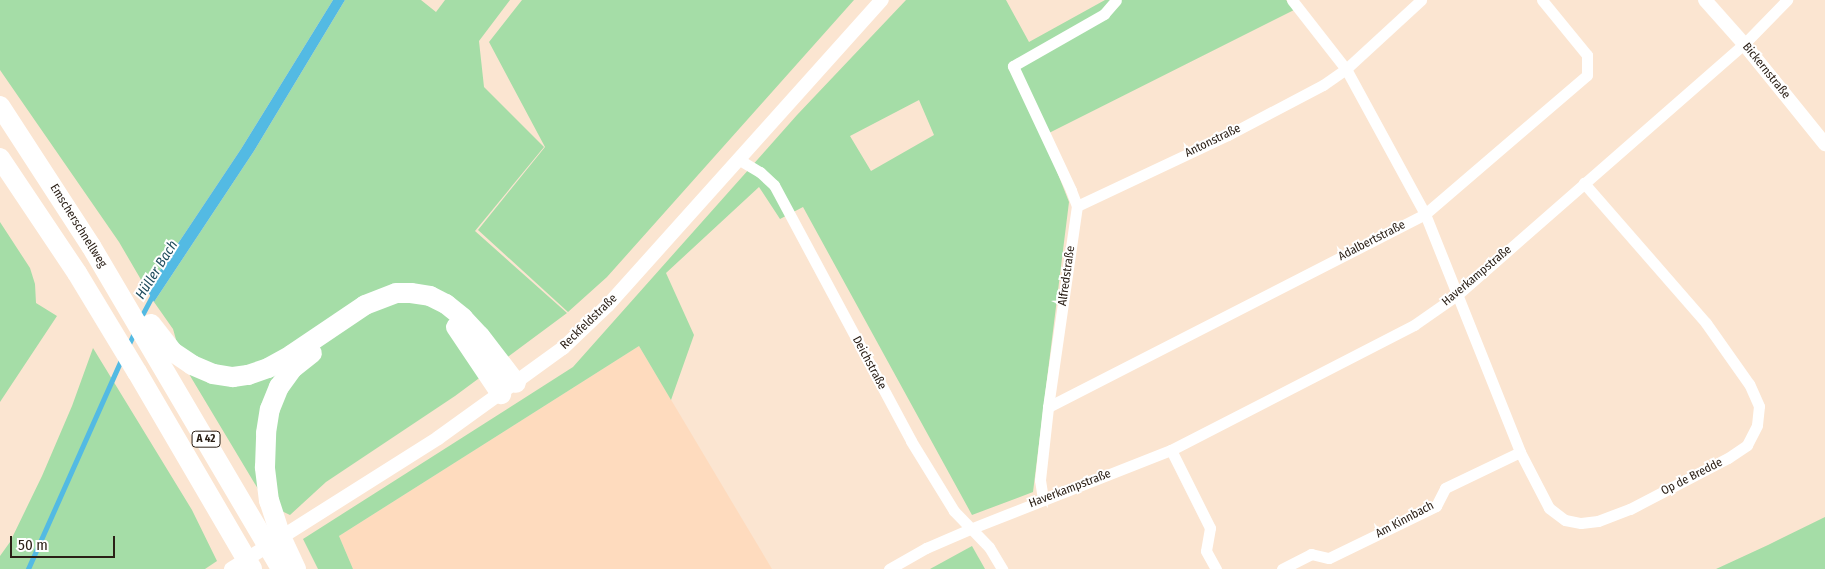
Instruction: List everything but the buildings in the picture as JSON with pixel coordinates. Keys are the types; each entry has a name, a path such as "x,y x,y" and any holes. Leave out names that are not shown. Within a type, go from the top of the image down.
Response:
{"highway":[{"name":"Emscherschnellweg","path":"0,106 91,246 115,287 129,292 156,342"},
{"name":"A 42","path":"0,158 77,274 137,372 252,569"},
{"path":"156,342 192,365 213,374 233,377 248,375 268,368 292,355 365,305 396,293 411,293 430,296 446,304 463,318 480,336 509,388"},
{"path":"290,567 267,526 270,501 266,467 266,433 270,409 280,387 293,368 371,312 389,304 408,302 426,306 439,312 455,326 509,388"},
{"name":"A 42","path":"156,342 267,526"}],"street":[{"name":"Reckfeldstraße","path":"231,569 438,438 562,348 608,305 882,0"},
{"name":"Alfredstraße","path":"1043,499 1040,480 1048,406 1077,206 1072,190 1013,66 1104,14 1116,0"},
{"path":"1292,0 1346,69 1425,214 1457,294"},
{"name":"Antonstraße","path":"1077,206 1228,135 1324,85 1346,69 1421,0"},
{"name":"Adalbertstraße","path":"1048,406 1425,214 1587,74 1587,55 1542,0"},
{"name":"Bickernstraße","path":"1705,0 1744,44 1825,144"},
{"name":"Haverkampstraße","path":"889,569 926,548 970,529 1171,450 1414,325 1457,294 1744,44 1787,0"},
{"name":"Deichstraße","path":"738,159 760,172 774,185 901,424 954,510 989,547 1002,569"},
{"name":"Op de Bredde","path":"1457,294 1520,452 1549,508 1565,520 1581,524 1598,521 1630,509 1728,458 1747,444 1757,425 1759,406 1749,384 1706,323 1584,183"},
{"path":"1171,450 1210,528 1206,550 1216,569"},
{"name":"Am Kinnbach","path":"1282,569 1311,554 1329,558 1436,506 1445,488 1520,452"}],"shaded area":[{"path":"639,346 772,569 353,569 339,536"}],"green space":[{"path":"0,0 333,0 241,149 147,290 119,242 0,70"},
{"path":"345,0 421,0 436,12 445,0 510,0 479,41 484,87 544,147 475,231 567,313 455,396 326,482 290,515 267,504 183,364 173,329 154,302 254,151"},
{"path":"522,0 854,0 607,277 568,312 478,230 545,147 489,42"},
{"path":"906,0 1006,0 1029,42 1105,0 1286,0 1294,10 1043,136 1069,202 1033,492 972,515 803,207 780,219 759,187 666,273 694,335 671,400 639,346 339,536 353,569 318,569 303,539 573,367 797,115","holes":["919,100 934,135 871,171 850,136"]},
{"path":"0,222 30,268 35,284 36,303 57,316 0,402"},
{"path":"93,348 192,510 217,561 205,569 0,569 0,556 10,542 42,476 72,406"},
{"path":"1825,517 1825,569 1716,569 1768,545"},
{"path":"972,546 985,569 930,569"}],"water":[{"path":"333,0 345,0 254,151 154,302 147,290 241,149"}],"waterway":[{"name":"Hüller Bach","path":"140,319 154,293"},
{"name":"Hüller Bach","path":"128,346 135,331"},
{"name":"Hüller Bach","path":"28,569 122,358"}]}
